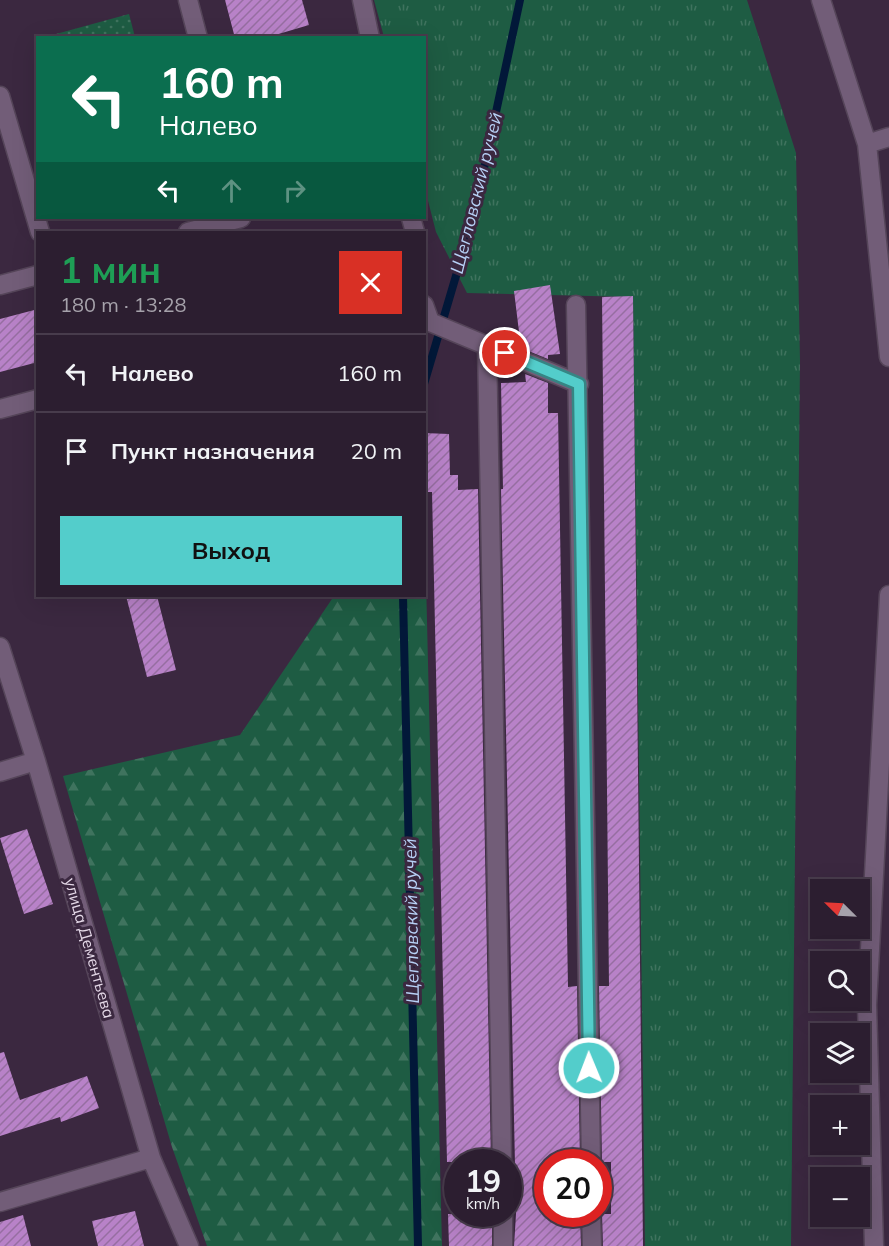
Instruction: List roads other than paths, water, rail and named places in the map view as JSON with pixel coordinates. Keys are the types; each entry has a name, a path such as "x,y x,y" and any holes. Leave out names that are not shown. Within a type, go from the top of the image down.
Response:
{"street":[{"path":"188,0 197,36"},
{"path":"362,0 370,36"},
{"path":"821,0 867,144 889,357"},
{"path":"0,96 36,218"},
{"path":"867,144 889,137"},
{"path":"192,231 237,219"},
{"path":"0,285 36,276"},
{"path":"576,305 591,1149"},
{"path":"426,308 432,322 579,384"},
{"path":"487,345 502,1149"},
{"path":"0,409 36,400"},
{"path":"874,1246 867,1005 889,595"},
{"name":"улица Дементьева","path":"0,647 36,761 151,1158 189,1246"},
{"path":"0,772 36,761"},
{"path":"0,1202 151,1158"},
{"path":"502,1227 503,1246"},
{"path":"591,1227 592,1246"}],"waterway":[{"name":"Щегловский ручей","path":"426,377 474,215 520,0"},
{"name":"Щегловский ручей","path":"403,597 418,1246"}]}
